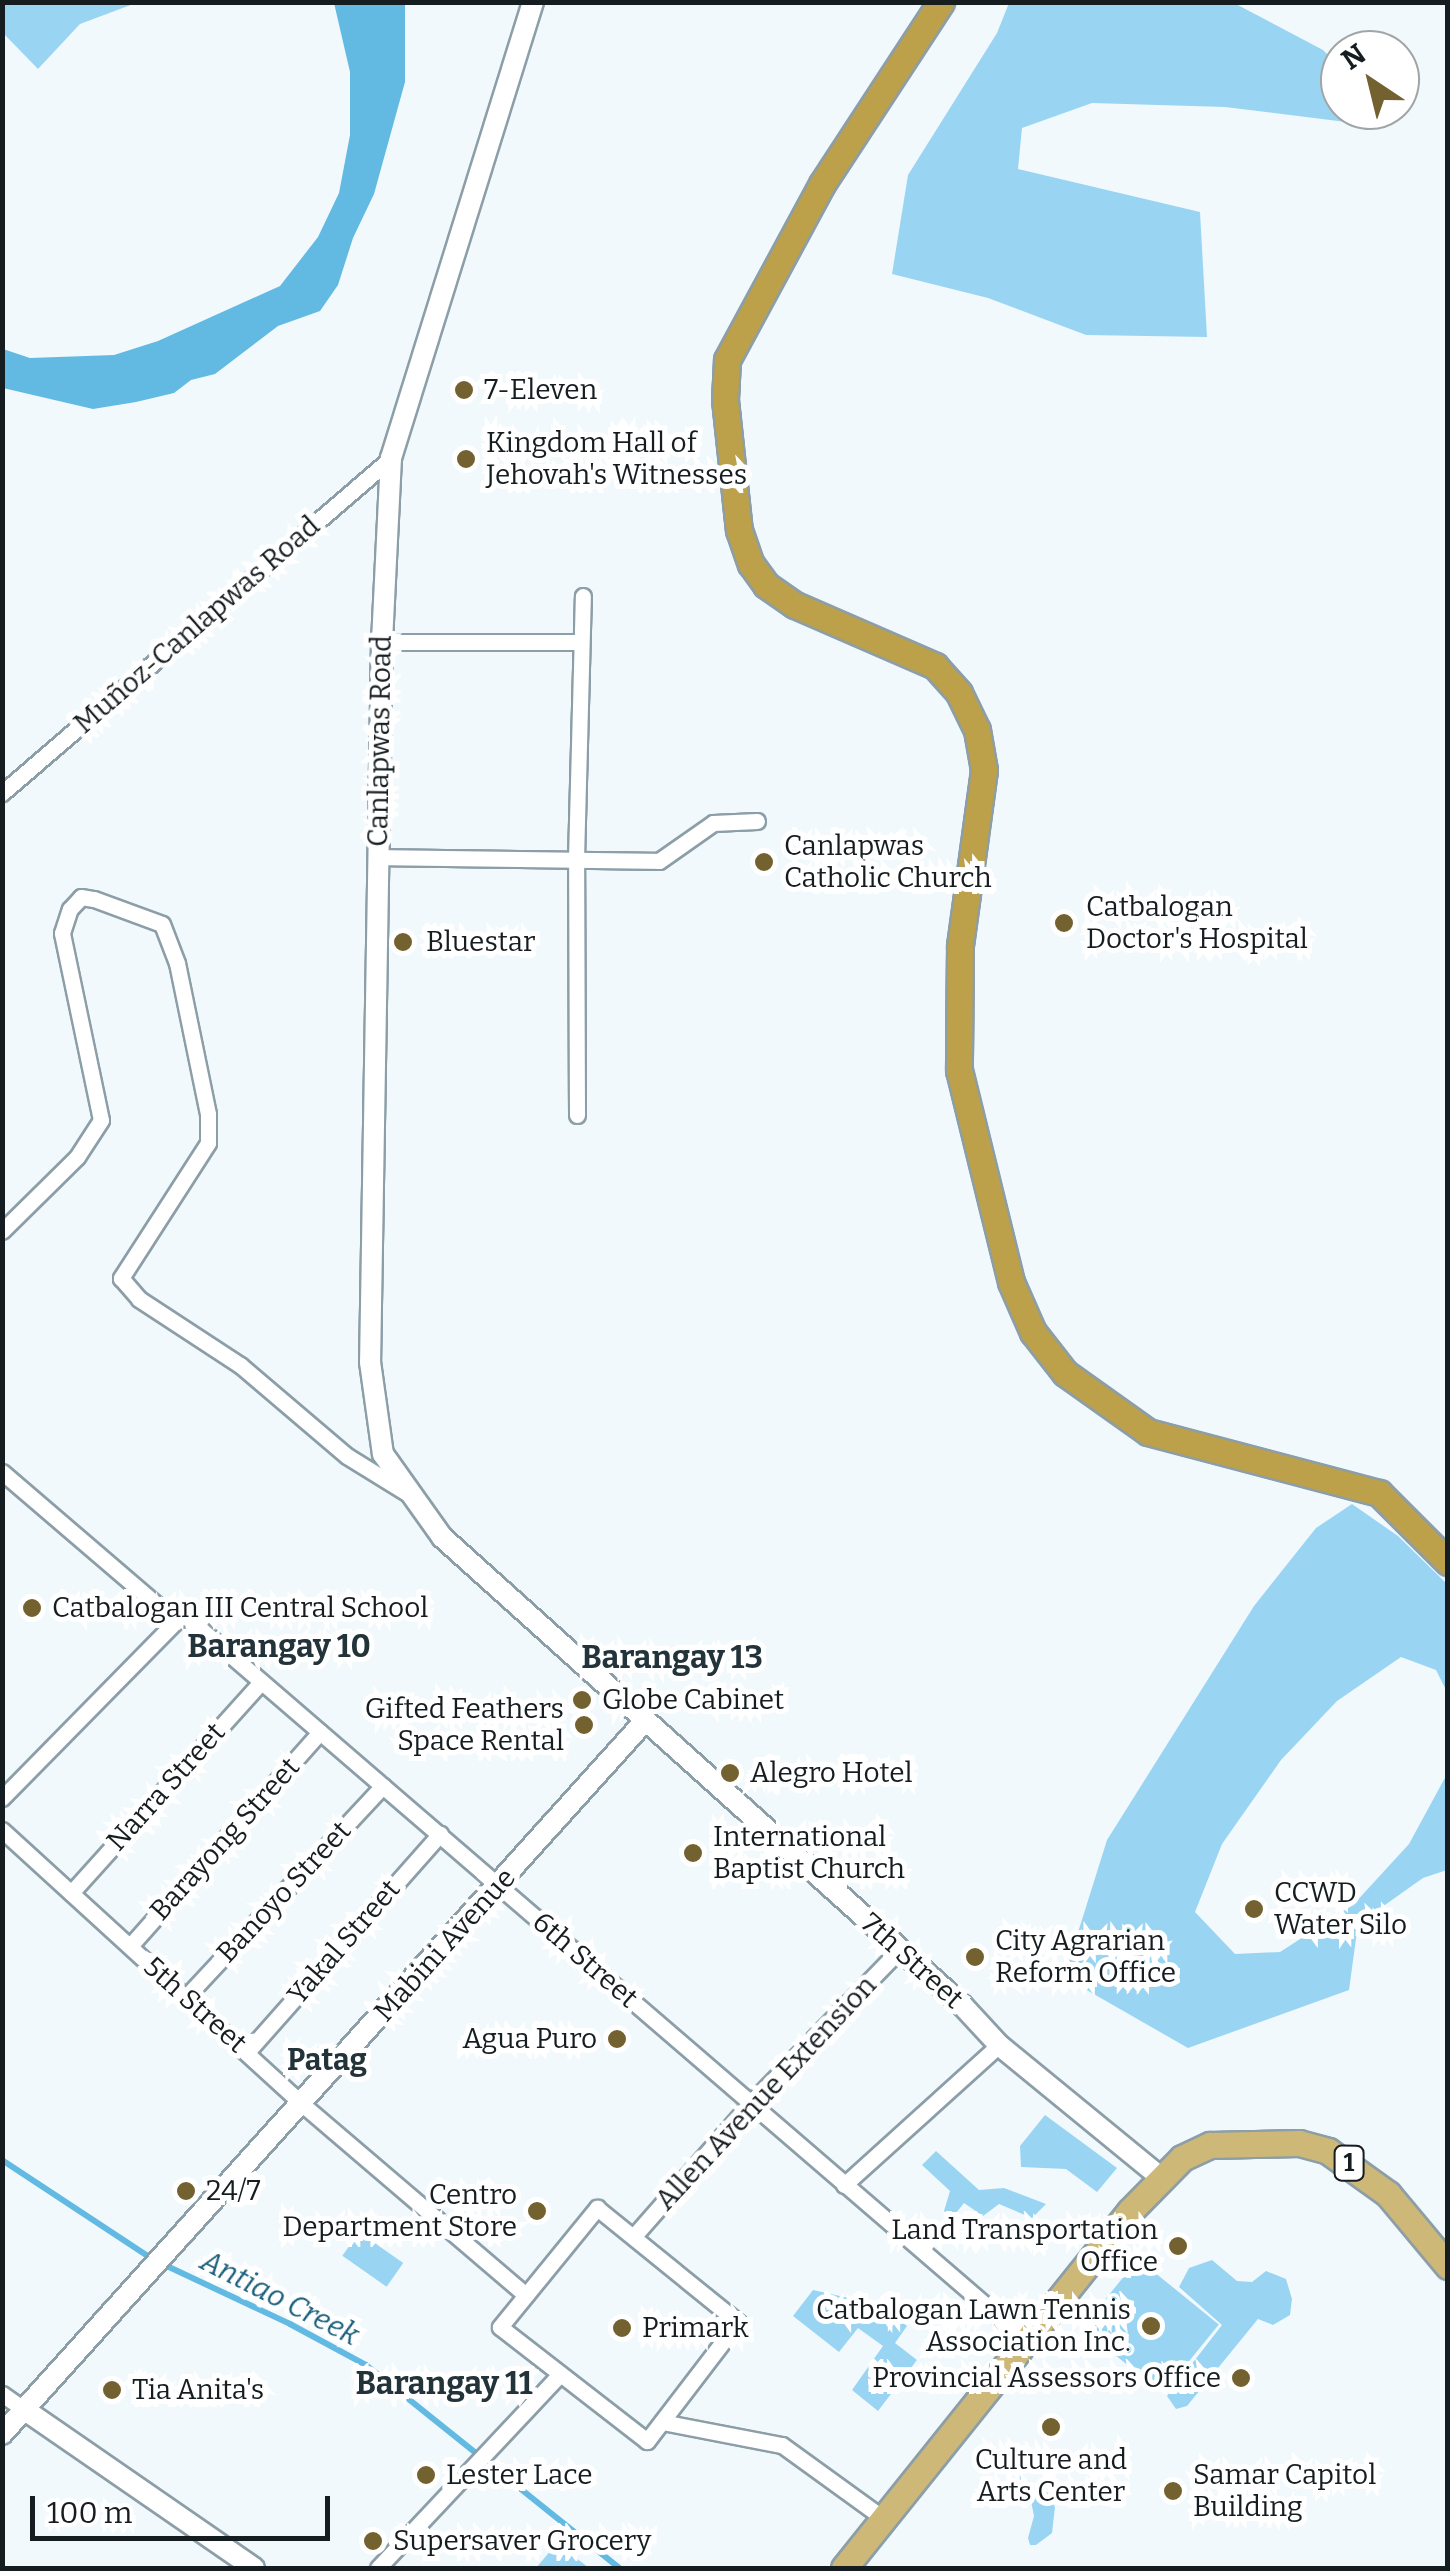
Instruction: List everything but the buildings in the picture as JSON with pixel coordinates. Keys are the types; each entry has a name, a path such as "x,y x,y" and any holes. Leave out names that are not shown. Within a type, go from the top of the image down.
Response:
{"highway":[{"path":"940,2 928,28 822,184 728,360 726,400 739,530 751,564 766,584 795,605 935,666 959,693 978,730 984,770 960,946 959,1070 1011,1282 1033,1332 1064,1373 1148,1432 1379,1493 1448,1562"}],"main road":[{"name":"1","path":"844,2568 1160,2176 1182,2158 1210,2145 1299,2142 1328,2152 1388,2194 1448,2266"}],"street":[{"name":"Canlapwas Road","path":"407,1493 383,1454 370,1362 382,642 390,458 533,2"},
{"name":"Muñoz-Canlapwas Road","path":"2,793 390,458"},
{"path":"577,1114 576,859 584,596"},
{"path":"382,642 581,642"},
{"path":"378,857 660,860 713,823 758,821"},
{"path":"2,1231 76,1157 101,1120 62,933 70,908 80,897 94,899 162,924 177,963 208,1114 208,1142 121,1278 139,1299 240,1365 347,1456 407,1493"},
{"name":"6th Street","path":"2,1472 164,1612 183,1614 1027,2340"},
{"name":"7th Street","path":"407,1493 442,1536 962,2005 999,2045 1160,2176"},
{"path":"2,1798 183,1614"},
{"name":"Narra Street","path":"71,1893 262,1682"},
{"name":"Mabini Avenue","path":"2,2434 644,1722"},
{"name":"Barayong Street","path":"130,1946 320,1732"},
{"name":"Banoyo Street","path":"184,1998 383,1786"},
{"name":"5th Street","path":"2,1830 302,2104 526,2295"},
{"name":"Yakal Street","path":"248,2051 440,1834"},
{"name":"Allen Avenue Extension","path":"634,2236 750,2104 898,1950"},
{"path":"844,2185 999,2045"},
{"path":"597,2208 634,2236 738,2322 647,2442 500,2328 597,2208"},
{"path":"378,2568 494,2450 559,2375"},
{"path":"2,2394 254,2568"},
{"path":"662,2422 782,2445 883,2518"}],"shaded area":[{"path":"3,3 136,3 80,24 38,69 3,33"},
{"path":"334,3 405,3 405,82 374,194 353,238 338,285 320,311 278,326 215,374 191,380 174,393 93,409 3,388 3,349 30,358 114,355 158,341 280,286 318,237 339,193 350,135 350,72"},
{"path":"1009,3 1234,3 1320,48 1320,119 1225,107 1092,103 1022,128 1018,169 1200,212 1207,337 1086,335 988,298 892,274 908,175 997,33"},
{"path":"1352,1504 1398,1536 1447,1584 1447,1692 1436,1670 1401,1657 1337,1701 1281,1760 1222,1844 1195,1912 1235,1954 1280,1952 1353,1905 1409,1844 1447,1774 1447,1870 1423,1878 1358,1924 1349,1990 1188,2048 1064,1977 1107,1840 1254,1606 1316,1528"},
{"path":"1045,2115 1117,2168 1097,2192 1066,2169 1021,2167 1020,2146"},
{"path":"936,2151 979,2190 1004,2188 1046,2204 1032,2218 999,2204 983,2216 964,2203 952,2218 944,2211 950,2191 922,2165"},
{"path":"359,2232 403,2263 387,2287 342,2256"},
{"name":"Catbalogan Lawn Tennis Association Inc.","path":"1138,2259 1219,2324 1163,2394 1082,2328"},
{"path":"1212,2260 1237,2281 1252,2282 1266,2271 1286,2279 1292,2299 1290,2315 1273,2325 1258,2319 1187,2406 1176,2409 1167,2396 1222,2325 1179,2287 1189,2268"},
{"path":"813,2290 880,2305 907,2326 895,2343 917,2360 878,2411 852,2390 883,2346 858,2328 839,2352 793,2316"},
{"path":"1019,2475 1047,2492 1055,2507 1052,2533 1036,2545 1030,2545 1028,2538 1034,2516 1031,2501 1013,2478"},
{"path":"557,2543 589,2568 536,2568"}],"waterway":[{"name":"Antiao Creek","path":"2,2160 152,2259 290,2324 366,2365 619,2568"}],"place":[{"name":"7-Eleven","path":"464,390"},
{"name":"Kingdom Hall of Jehovah's Witnesses","path":"466,459"},
{"name":"Canlapwas Catholic Church","path":"764,862"},
{"name":"Catbalogan Doctor's Hospital","path":"1064,923"},
{"name":"Bluestar","path":"403,942"},
{"name":"Catbalogan III Central School","path":"32,1608"},
{"name":"Globe Cabinet","path":"582,1700"},
{"name":"Gifted Feathers Space Rental","path":"584,1725"},
{"name":"Alegro Hotel","path":"730,1773"},
{"name":"International Baptist Church","path":"693,1853"},
{"name":"CCWD Water Silo","path":"1254,1909"},
{"name":"City Agrarian Reform Office","path":"975,1957"},
{"name":"Agua Puro","path":"617,2039"},
{"name":"24/7","path":"186,2191"},
{"name":"Centro Department Store","path":"537,2211"},
{"name":"Land Transportation Office","path":"1178,2246"},
{"name":"Catbalogan Lawn Tennis Association Inc.","path":"1151,2326"},
{"name":"Primark","path":"622,2328"},
{"name":"Provincial Assessors Office","path":"1241,2378"},
{"name":"Tia Anita's","path":"112,2390"},
{"name":"Culture and Arts Center","path":"1051,2427"},
{"name":"Lester Lace","path":"426,2475"},
{"name":"Samar Capitol Building","path":"1173,2491"},
{"name":"Supersaver Grocery","path":"373,2541"}],"district":[{"name":"Barangay 10","path":"279,1646"},
{"name":"Barangay 13","path":"672,1657"},
{"name":"Patag","path":"327,2060"},
{"name":"Barangay 11","path":"444,2383"}]}
